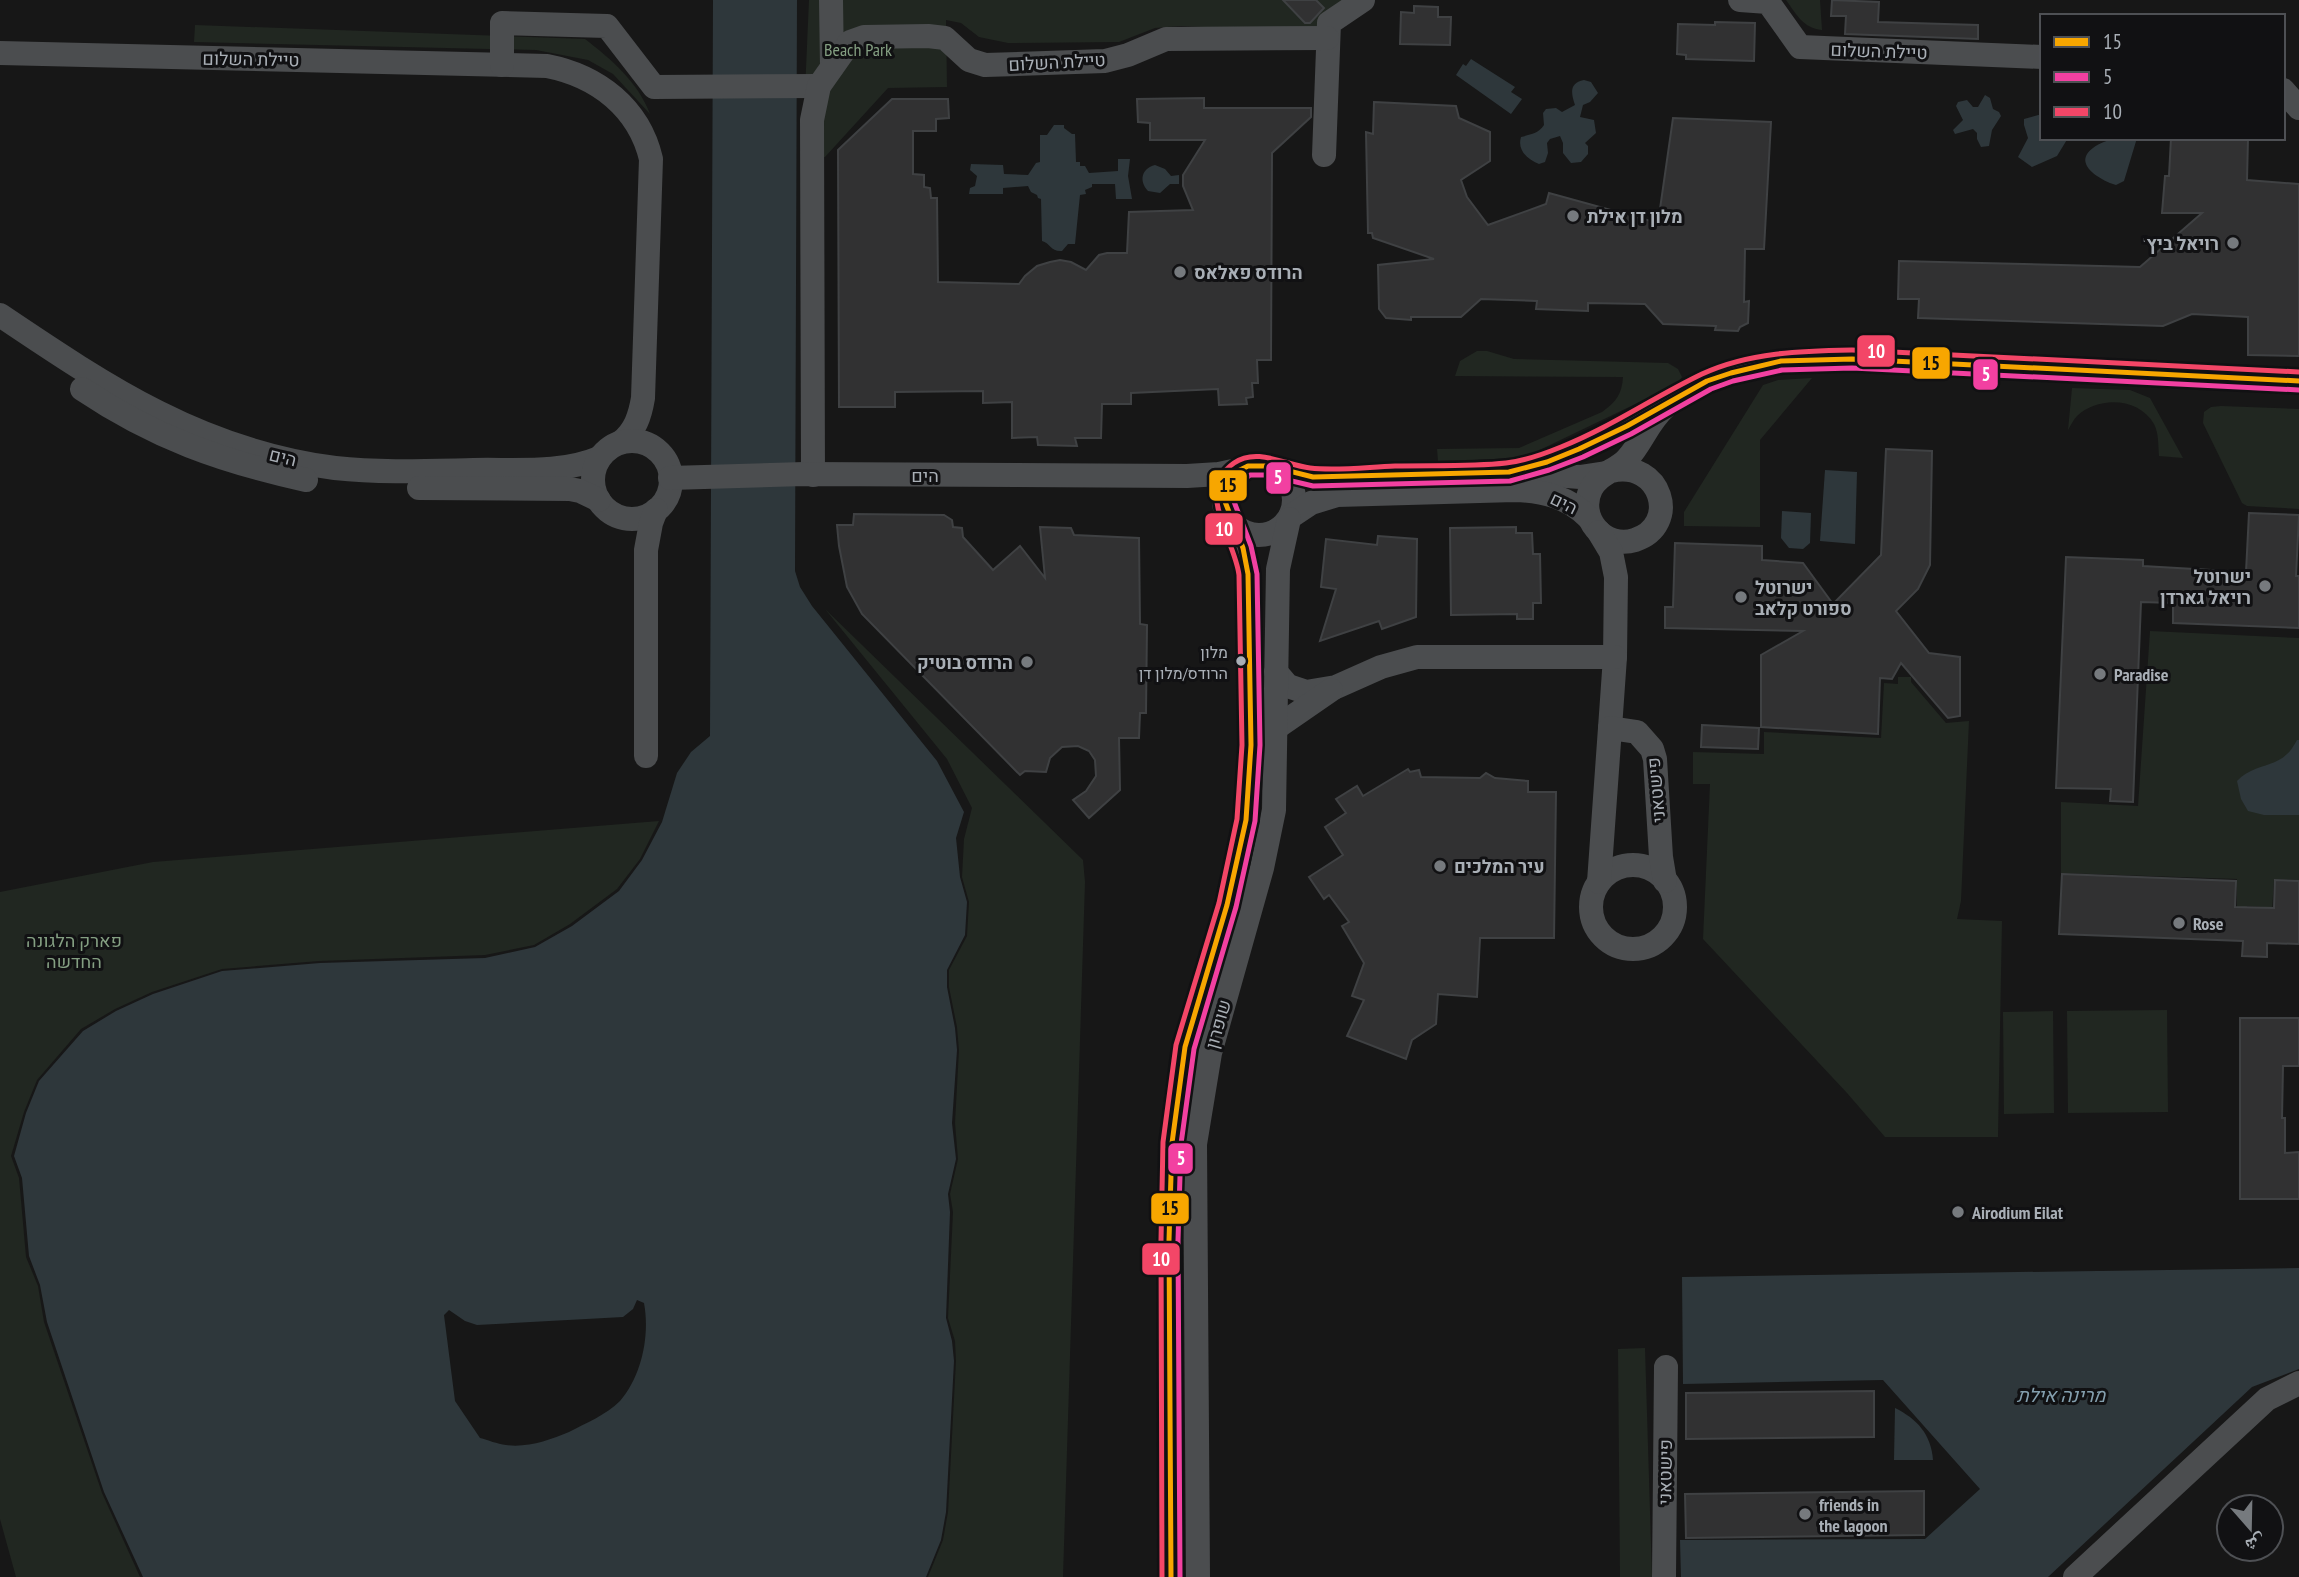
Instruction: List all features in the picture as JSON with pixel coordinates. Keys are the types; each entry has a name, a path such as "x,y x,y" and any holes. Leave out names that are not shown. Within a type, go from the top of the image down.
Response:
{"street":[{"path":"809,474 812,120 825,76 831,0"},
{"path":"1324,155 1329,23 1363,0"},
{"name":"טיילת השלום","path":"1740,0 1768,2 1800,47 2040,57"},
{"path":"502,65 502,23 607,26 654,87 825,76"},
{"name":"טיילת השלום","path":"825,76 850,42 864,37 945,38 969,60 985,65 1105,61 1128,55 1166,39 1327,38"},
{"name":"טיילת השלום","path":"0,52 547,66 578,74 593,82 607,91 631,114 648,143 652,159 643,398"},
{"path":"2285,92 2299,108"},
{"name":"הים","path":"0,315 99,381 166,418 233,444 299,461 333,468 402,472 557,468 599,458"},
{"name":"הים","path":"0,335 95,398 147,428 234,463 309,481 375,487 570,489 580,491 607,507"},
{"name":"הים","path":"1509,472 1547,462 1580,449 1707,382 1756,366 1782,361 1830,358 2299,381"},
{"path":"643,398 635,426 629,436 599,458 593,481 636,552 646,586"},
{"path":"643,398 648,427 656,450 666,461 670,478 667,496 656,510 647,537 646,756"},
{"name":"הים","path":"1279,470 1310,477 1509,472 1589,477 1609,472 1627,460 1650,423 1677,398"},
{"path":"621,442 636,441 656,450"},
{"path":"1180,476 1211,495 1229,517 1244,532 1260,535 1277,531 1289,518 1295,504 1290,482 1279,470 1258,465 1242,469 1233,476 1225,490 1224,501 1229,517"},
{"name":"הים","path":"670,478 809,474 1180,476 1219,474 1242,469"},
{"path":"1599,882 1615,657 1615,577 1612,557 1587,507 1591,490 1597,480 1609,472 1628,469 1640,472 1656,487 1661,504 1660,515 1651,530 1625,555 1615,577"},
{"name":"הים","path":"1289,518 1311,503 1337,495 1514,490 1537,491 1556,496 1577,507 1594,525"},
{"path":"607,507 633,518 656,510"},
{"name":"שופרון","path":"1171,1577 1171,1138 1185,1046 1241,850 1252,762 1249,577 1245,558 1229,517"},
{"name":"שופרון","path":"1198,1577 1195,1144 1210,1053 1269,838 1274,810 1278,569 1289,518"},
{"path":"1594,525 1608,539 1620,542 1642,537"},
{"path":"1276,727 1336,687 1381,667 1422,656 1615,657"},
{"path":"1276,672 1288,686 1299,691 1312,692 1336,687"},
{"name":"פישטאני","path":"1610,728 1637,732 1652,749 1665,881"},
{"path":"1636,865 1650,868 1665,881 1674,899 1674,913 1670,926 1662,937 1637,949 1610,943 1593,921 1593,894 1599,882 1609,872 1622,866 1636,865"},
{"name":"פישטאני","path":"1664,1577 1666,1367"},
{"path":"2075,1577 2267,1399 2299,1383"}],"green space":[{"name":"Beach Park","path":"809,0 1356,0 1314,32 1181,26 1155,28 1119,42 1008,43 979,37 961,23 946,20 947,87 888,88 825,157 802,159"},
{"path":"1786,0 1820,0 1822,30 1805,24"},
{"path":"195,25 585,39 631,81 650,114 613,74 588,60 536,50 194,42"},
{"path":"1477,351 1487,351 1514,359 1668,363 1678,369 1682,377 1677,384 1523,458 1438,461 1437,449 1519,448 1602,412 1620,393 1623,377 1455,376 1460,361"},
{"path":"1812,378 1760,440 1760,527 1684,526 1684,512 1763,385 1778,380"},
{"path":"2072,388 2130,390 2150,398 2183,458 2159,456 2154,424 2147,415 2129,404 2107,403 2086,409 2077,416 2068,430"},
{"path":"2211,407 2299,409 2299,509 2247,506 2242,503 2203,423 2204,412"},
{"path":"825,609 1083,860 1085,882 1063,1577 928,1577 943,1540 948,1512 956,1361 955,1341 948,1318 953,1212 950,1194 958,1159 955,1123 959,1050 949,987 949,970 967,936 969,902 962,877 964,839 972,808 947,759"},
{"path":"2150,631 2299,638 2299,880 2274,879 2272,911 2266,912 2265,907 2247,906 2246,911 2237,911 2237,879 2061,873 2061,802 2138,806"},
{"path":"1898,677 1911,677 1911,682 1946,723 1969,721 1961,901 1957,919 2002,921 1998,1137 1885,1137 1703,939 1710,784 1693,784 1693,752 1764,754 1764,732 1881,738 1884,683 1898,684"},
{"name":"פארק הלגונה החדשה","path":"659,821 640,859 617,889 570,924 534,945 485,955 319,961 222,969 152,992 81,1029 37,1080 11,1156 19,1178 26,1257 38,1286 44,1322 102,1493 140,1577 16,1577 0,1519 0,892 153,862"},
{"path":"2167,1010 2168,1112 2068,1113 2067,1011"},
{"path":"2053,1011 2054,1113 2004,1114 2003,1012"},
{"path":"1645,1348 1652,1577 1620,1577 1618,1349"}],"water":[{"path":"713,0 797,0 795,571 800,587 812,606 937,761 964,812 956,838 960,877 967,902 965,935 947,970 947,987 957,1050 952,1123 956,1159 948,1194 950,1212 946,1318 954,1361 946,1512 941,1540 926,1577 143,1577 104,1492 47,1322 40,1285 29,1256 22,1178 14,1156 26,1113 39,1081 83,1031 116,1011 153,994 222,971 320,963 485,958 535,947 572,926 619,891 642,860 662,822 677,773 691,752 710,736","holes":["637,1300 644,1303 645,1341 634,1380 620,1401 589,1422 554,1438 514,1446 480,1438 455,1401 444,1315 449,1310 465,1321 477,1325 623,1317 633,1309"]},
{"path":"1471,59 1515,87 1511,92 1522,99 1511,114 1456,75 1463,64 1466,66"},
{"path":"1584,80 1591,82 1598,93 1583,105 1580,117 1594,120 1596,133 1585,143 1588,146 1588,154 1581,162 1571,163 1563,153 1560,136 1547,143 1545,162 1539,164 1531,160 1520,146 1521,137 1542,128 1543,113 1546,109 1556,108 1562,112 1575,105 1572,89 1576,83"},
{"path":"1985,95 1990,98 1993,109 2001,116 1992,130 1989,146 1981,147 1973,129 1955,134 1953,130 1963,120 1956,106 1958,102 1967,100 1973,107 1978,107"},
{"path":"2040,115 2040,140 2067,140 2057,156 2032,167 2018,157 2028,138 2024,119"},
{"path":"1054,125 1064,125 1064,128 1075,134 1076,162 1085,166 1089,173 1118,171 1118,159 1130,159 1128,176 1132,199 1116,199 1115,184 1092,184 1092,187 1085,190 1086,194 1080,195 1075,244 1068,244 1062,251 1055,250 1042,241 1041,199 1031,192 1028,186 1003,188 1003,194 969,194 970,188 975,186 977,176 970,170 971,164 1003,165 1004,174 1028,175 1036,163 1040,162 1040,135 1047,135"},
{"path":"2108,140 2136,140 2124,181 2116,185 2103,180 2087,166 2087,154"},
{"path":"1155,165 1165,169 1171,176 1179,175 1179,184 1170,184 1160,193 1148,191 1143,183 1144,172"},
{"path":"1825,470 1857,472 1855,544 1820,541"},
{"path":"1782,511 1811,513 1810,543 1803,549 1789,548 1781,538"},
{"path":"2297,740 2299,815 2264,815 2248,811 2241,799 2237,781 2250,772 2276,762 2290,751"},
{"name":"מרינה אילת","path":"2299,1268 2299,1369 2252,1387 2048,1577 1681,1577 1680,1540 1925,1539 1980,1489 1883,1380 1683,1384 1682,1277"},
{"path":"1895,1408 1922,1428 1933,1460 1894,1460"}],"building":[{"path":"1283,0 1316,0 1324,8 1310,23 1305,23"},
{"path":"1832,0 1879,2 1878,22 1978,25 1978,39 1845,34 1846,16 1831,16"},
{"path":"1414,6 1438,7 1438,17 1451,17 1450,45 1400,44 1401,12 1414,13"},
{"path":"1715,22 1755,23 1754,61 1686,59 1686,55 1677,54 1678,24 1715,25"},
{"name":"הרודס פאלאס","path":"1204,98 1204,108 1311,108 1311,117 1272,153 1271,360 1257,360 1258,383 1252,383 1253,397 1246,398 1247,404 1219,405 1218,389 1131,393 1131,404 1102,404 1101,438 1075,438 1077,446 1038,445 1037,437 1012,438 1012,402 983,403 983,391 895,392 895,407 839,407 838,150 892,99 948,99 949,118 936,119 936,131 913,131 913,174 924,175 924,187 930,188 931,198 937,198 938,282 1019,284 1037,266 1050,262 1071,262 1086,270 1099,255 1127,253 1129,212 1193,210 1183,186 1183,175 1205,140 1150,140 1150,123 1138,122 1137,99"},
{"name":"מלון דן אילת","path":"1374,102 1456,106 1459,118 1490,132 1490,161 1461,180 1467,197 1488,225 1546,204 1549,193 1658,223 1673,118 1771,122 1764,249 1745,249 1744,302 1749,301 1748,323 1738,331 1715,330 1716,326 1663,324 1645,304 1588,303 1588,311 1536,309 1537,301 1481,299 1461,317 1411,317 1411,320 1386,318 1379,309 1378,265 1434,259 1373,238 1372,233 1368,233 1366,132 1373,134"},
{"name":"'רויאל ביץ","path":"2171,140 2248,140 2247,180 2299,184 2299,356 2248,355 2248,317 2192,314 2163,326 1918,318 1919,299 1898,299 1899,261 2140,267 2202,213 2162,213 2165,176 2169,176"},
{"name":"ישרוטל ספורט קלאב","path":"1886,449 1932,451 1930,565 1918,589 1896,611 1929,653 1960,657 1960,716 1948,718 1901,663 1892,679 1880,678 1878,734 1761,727 1761,655 1803,631 1665,628 1665,607 1673,607 1675,543 1762,546 1762,560 1803,563 1833,604 1881,555"},
{"name":"Paradise","path":"2249,513 2299,515 2296,576 2299,576 2299,628 2173,623 2173,603 2141,602 2133,802 2110,801 2111,789 2056,788 2066,557 2143,560 2143,566 2246,572"},
{"name":"הרודס בוטיק","path":"854,514 944,515 952,520 953,527 962,528 963,537 993,570 1020,546 1045,578 1040,527 1071,528 1074,535 1139,538 1140,624 1147,625 1146,713 1140,713 1139,738 1119,738 1120,790 1089,818 1073,800 1086,791 1096,776 1095,760 1089,751 1078,746 1062,747 1050,758 1046,772 1025,771 1020,775 862,614 847,587 837,525 853,525"},
{"path":"1516,527 1516,533 1532,533 1533,554 1540,554 1541,603 1533,603 1533,619 1517,619 1517,614 1451,615 1450,528"},
{"path":"1378,536 1417,539 1416,617 1382,629 1379,621 1320,641 1336,589 1321,587 1326,539 1377,545"},
{"path":"1702,725 1759,728 1758,749 1701,747"},
{"name":"עיר המלכים","path":"1408,769 1410,772 1419,770 1421,777 1480,778 1486,773 1495,778 1528,781 1528,792 1556,792 1554,938 1480,938 1477,997 1438,994 1436,1024 1412,1040 1406,1059 1347,1036 1364,1000 1352,996 1364,963 1342,926 1349,922 1329,895 1324,899 1309,877 1343,855 1325,827 1346,813 1336,799 1357,786 1363,796"},
{"name":"Rose","path":"2062,874 2236,881 2235,907 2274,908 2275,880 2299,881 2299,944 2267,943 2267,957 2242,956 2243,941 2059,934"},
{"path":"2240,1018 2299,1018 2299,1066 2283,1066 2282,1118 2285,1118 2285,1153 2299,1152 2299,1199 2240,1199"},
{"path":"1874,1391 1874,1437 1686,1439 1686,1393"},
{"name":"friends in the lagoon","path":"1924,1491 1924,1535 1686,1538 1685,1494"}],"transit line":[{"name":"10","path":"1162,1577 1163,1142 1176,1045 1219,903 1237,819 1242,745 1239,575 1217,502 1217,487 1223,474 1234,463 1252,457 1271,458 1310,468 1331,469 1478,465 1520,461 1579,439 1702,374 1738,361 1795,352 1852,350 2299,372"},
{"name":"15","path":"1171,1577 1169,1240 1172,1143 1185,1047 1227,905 1246,820 1251,745 1248,574 1243,548 1224,499 1230,480 1238,471 1248,466 1269,466 1313,477 1509,472 1547,462 1579,449 1627,426 1707,381 1781,361 1852,359 2299,381"},
{"name":"5","path":"1180,1577 1178,1240 1181,1144 1194,1049 1236,907 1255,821 1260,745 1257,574 1251,546 1233,499 1237,485 1250,475 1267,475 1313,486 1510,481 1583,457 1631,434 1711,389 1782,370 1852,368 2299,390"}],"place":[{"name":"מלון דן אילת","path":"1573,216"},
{"name":"'רויאל ביץ","path":"2233,243"},
{"name":"הרודס פאלאס","path":"1180,272"},
{"name":"ישרוטל רויאל גארדן","path":"2265,586"},
{"name":"ישרוטל ספורט קלאב","path":"1741,597"},
{"name":"מלון הרודס/מלון דן","path":"1241,661"},
{"name":"הרודס בוטיק","path":"1027,662"},
{"name":"Paradise","path":"2100,674"},
{"name":"עיר המלכים","path":"1440,866"},
{"name":"Rose","path":"2179,923"},
{"name":"Airodium Eilat","path":"1958,1212"},
{"name":"friends in the lagoon","path":"1805,1514"}]}
